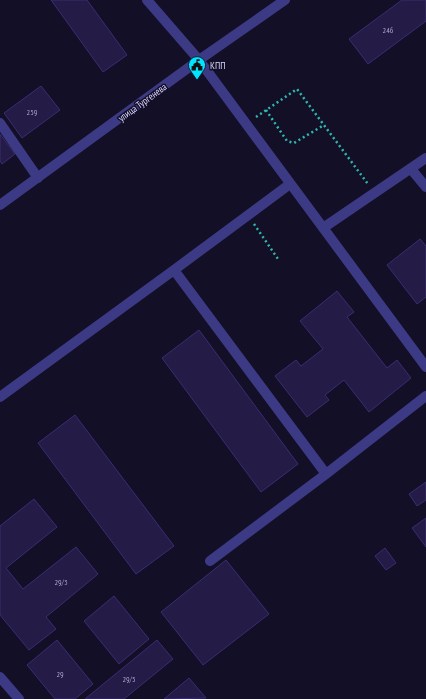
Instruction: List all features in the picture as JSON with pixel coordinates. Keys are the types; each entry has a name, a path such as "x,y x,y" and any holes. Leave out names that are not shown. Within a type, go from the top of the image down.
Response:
{"street":[{"path":"147,0 199,60 426,367"},
{"name":"улица Тургенева","path":"0,205 199,60 285,0"},
{"path":"0,122 38,178"},
{"path":"323,228 426,158"},
{"path":"411,169 426,187"},
{"path":"0,397 290,184"},
{"path":"174,270 326,474"},
{"path":"210,561 326,474 426,396"},
{"path":"0,677 20,699"}],"path":[{"path":"246,124 297,89 375,193"},
{"path":"266,110 287,141 294,143 324,125"},
{"path":"249,215 278,259"}],"building":[{"path":"51,0 87,0 127,55 103,72"},
{"path":"402,0 426,0 426,21 368,64 349,39"},
{"path":"41,86 60,110 22,138 4,113"},
{"path":"0,134 15,154 2,164 0,161"},
{"path":"420,239 426,246 426,297 417,304 387,265"},
{"path":"337,291 354,312 347,317 387,368 397,360 411,378 369,412 344,380 325,395 329,400 307,417 275,376 296,360 301,366 323,349 300,321"},
{"path":"199,330 298,464 261,492 162,358"},
{"path":"75,415 174,546 136,574 38,443"},
{"path":"426,482 426,500 417,506 409,494"},
{"path":"34,499 57,527 6,568 23,589 76,547 98,574 46,617 56,629 29,650 0,615 0,526"},
{"path":"426,518 426,547 412,528"},
{"path":"385,548 396,563 386,570 375,556"},
{"path":"226,560 269,614 203,665 161,612"},
{"path":"114,596 149,639 119,664 84,621"},
{"path":"57,640 93,684 75,699 55,699 27,665"},
{"path":"157,640 173,659 124,699 85,699"},
{"path":"189,678 206,698 164,699"}],"place":[{"name":"КПП","path":"197,80"}]}
